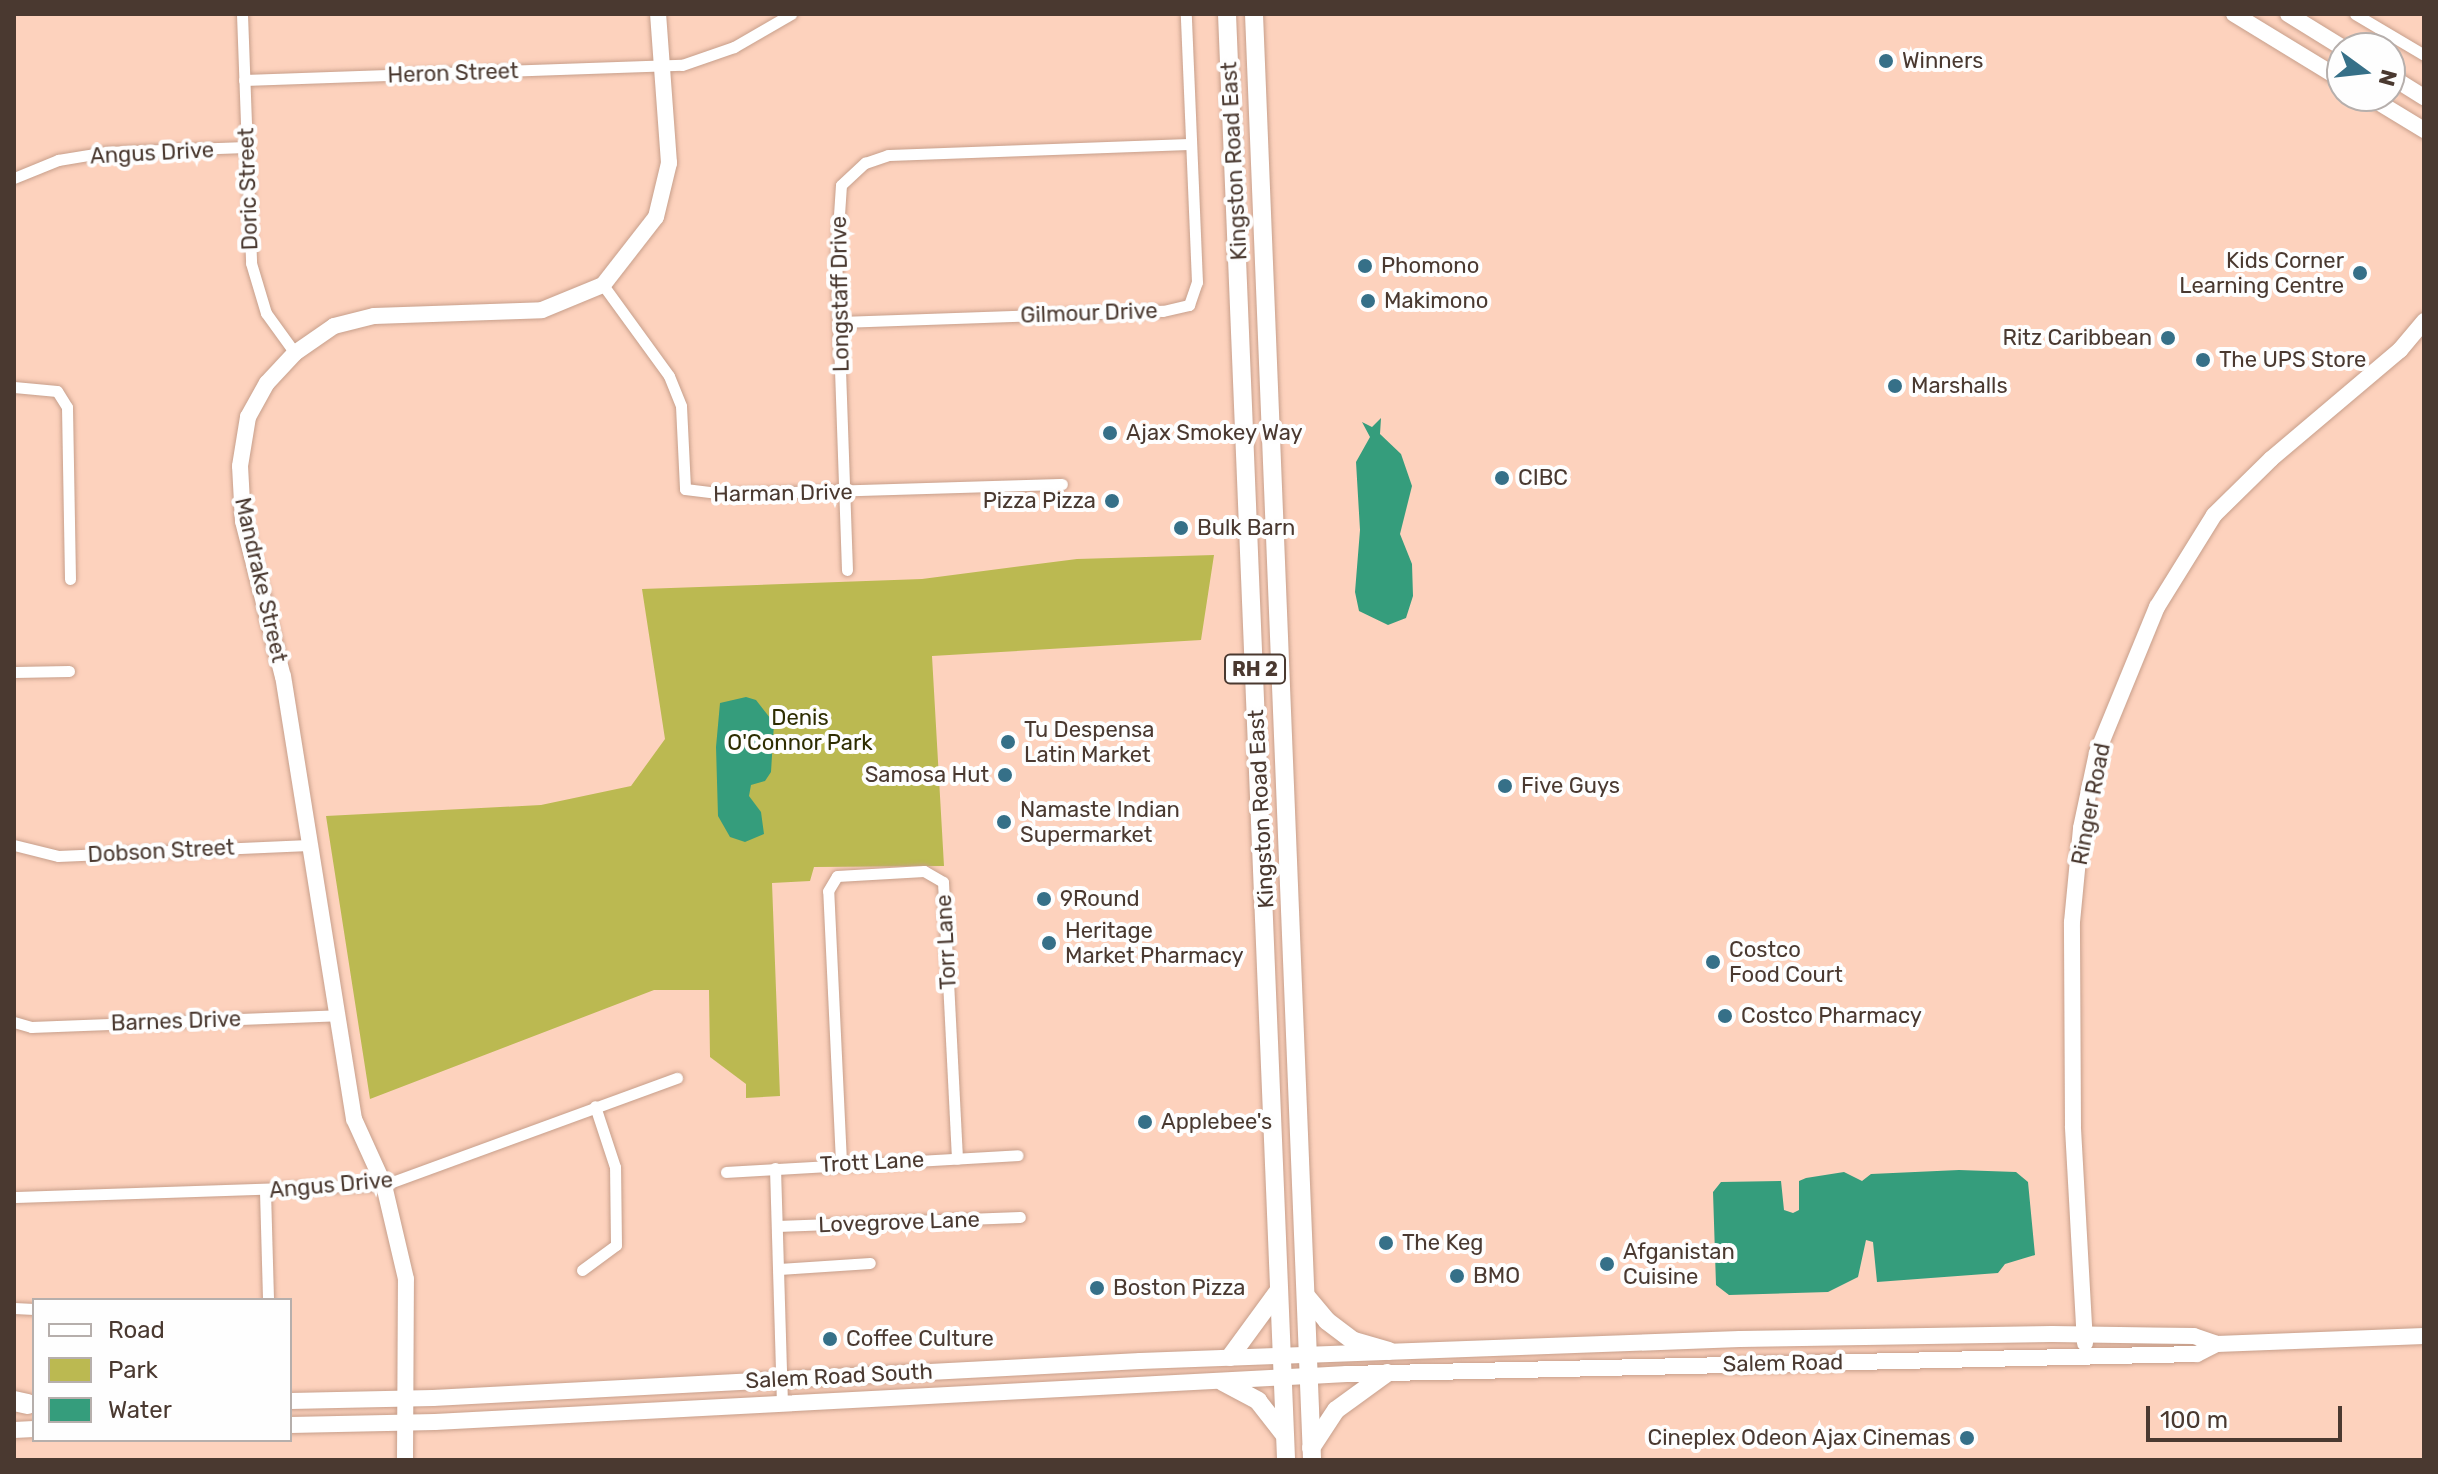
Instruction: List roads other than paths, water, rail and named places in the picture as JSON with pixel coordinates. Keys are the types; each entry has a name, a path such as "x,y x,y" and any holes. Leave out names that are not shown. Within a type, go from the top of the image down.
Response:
{"main road":[{"name":"Mandrake Street","path":"405,1460 409,1398 406,1279 384,1185 354,1119 283,677 240,499 248,417 267,383 295,353 334,326 374,316 542,310 603,285 656,217 669,163 658,14"},
{"name":"Kingston Road East","path":"1227,14 1286,1460"},
{"name":"Kingston Road East","path":"1254,14 1310,1355 1311,1454"},
{"path":"2234,14 2326,70"},
{"path":"2288,14 2326,37"},
{"path":"2406,86 2424,97"},
{"path":"2394,112 2424,130"},
{"name":"Ringer Road","path":"2085,1356 2073,1126 2072,922 2081,828 2097,753 2157,607 2214,515 2271,459 2400,350 2424,321"},
{"path":"1230,1357 1279,1290"},
{"path":"1307,1297 1354,1341 1389,1351"},
{"name":"Salem Road","path":"1389,1351 2085,1335 2194,1336 2217,1344 2424,1336"},
{"name":"Salem Road","path":"1347,1374 2197,1354 2217,1344"},
{"name":"Salem Road South","path":"292,1401 1389,1351"},
{"path":"1311,1454 1336,1410 1387,1373"},
{"name":"Salem Road South","path":"292,1425 408,1422 1347,1374"},
{"path":"1223,1382 1258,1401 1274,1416 1284,1435"}],"street":[{"name":"Doric Street","path":"242,14 251,263 266,313 295,353"},
{"path":"662,65 705,60 791,14"},
{"name":"Gilmour Drive","path":"840,322 1163,311 1189,305 1197,282 1186,14"},
{"path":"2355,14 2424,55"},
{"name":"Heron Street","path":"244,80 662,65"},
{"name":"Longstaff Drive","path":"847,570 837,215 841,185 865,163 919,153 1190,144"},
{"name":"Angus Drive","path":"14,178 58,160 107,152 246,147"},
{"name":"Harman Drive","path":"603,285 669,376 681,406 685,489 703,494 1062,484"},
{"path":"14,387 57,391 67,407 70,579"},
{"path":"14,672 69,671"},
{"name":"Dobson Street","path":"14,845 58,856 309,845"},
{"name":"Torr Lane","path":"841,1162 828,891 837,876 924,871 943,882 957,1159"},
{"name":"Barnes Drive","path":"14,1022 31,1027 338,1015"},
{"name":"Angus Drive","path":"14,1197 384,1185 677,1078"},
{"path":"582,1270 616,1245 615,1167 595,1106"},
{"name":"Trott Lane","path":"726,1172 841,1162 1018,1155"},
{"path":"775,1168 782,1403"},
{"path":"265,1191 268,1298"},
{"name":"Lovegrove Lane","path":"777,1226 1020,1217"},
{"path":"779,1269 870,1263"}],"water":[{"path":"1381,418 1380,434 1401,454 1412,486 1400,534 1412,564 1413,596 1406,618 1388,625 1359,611 1355,592 1360,530 1356,462 1370,437 1362,422 1372,427"},
{"path":"746,697 756,700 774,723 771,772 765,781 751,785 749,796 761,812 764,834 745,842 730,837 718,816 716,747 720,703"},
{"path":"1959,1170 2016,1172 2028,1182 2035,1255 2005,1264 1998,1273 1877,1282 1873,1242 1866,1240 1858,1277 1828,1292 1729,1295 1716,1285 1713,1192 1721,1182 1781,1181 1784,1210 1793,1213 1799,1210 1799,1181 1806,1178 1844,1172 1862,1181 1871,1174"}],"place":[{"name":"Winners","path":"1886,61"},
{"name":"Phomono","path":"1365,266"},
{"name":"Kids Corner Learning Centre","path":"2360,273"},
{"name":"Makimono","path":"1368,301"},
{"name":"Ritz Caribbean","path":"2168,338"},
{"name":"The UPS Store","path":"2203,360"},
{"name":"Marshalls","path":"1895,386"},
{"name":"Ajax Smokey Way","path":"1110,433"},
{"name":"CIBC","path":"1502,478"},
{"name":"Pizza Pizza","path":"1112,501"},
{"name":"Bulk Barn","path":"1181,528"},
{"name":"Tu Despensa Latin Market","path":"1008,742"},
{"name":"Samosa Hut","path":"1005,775"},
{"name":"Five Guys","path":"1505,786"},
{"name":"Namaste Indian Supermarket","path":"1004,822"},
{"name":"9Round","path":"1044,899"},
{"name":"Heritage Market Pharmacy","path":"1049,943"},
{"name":"Costco Food Court","path":"1713,962"},
{"name":"Costco Pharmacy","path":"1725,1016"},
{"name":"Applebee's","path":"1145,1122"},
{"name":"The Keg","path":"1386,1243"},
{"name":"Afganistan Cuisine","path":"1607,1264"},
{"name":"BMO","path":"1457,1276"},
{"name":"Boston Pizza","path":"1097,1288"},
{"name":"Coffee Culture","path":"830,1339"},
{"name":"Cineplex Odeon Ajax Cinemas","path":"1967,1438"}],"park label":[{"name":"Denis O'Connor Park","path":"800,730"}]}
